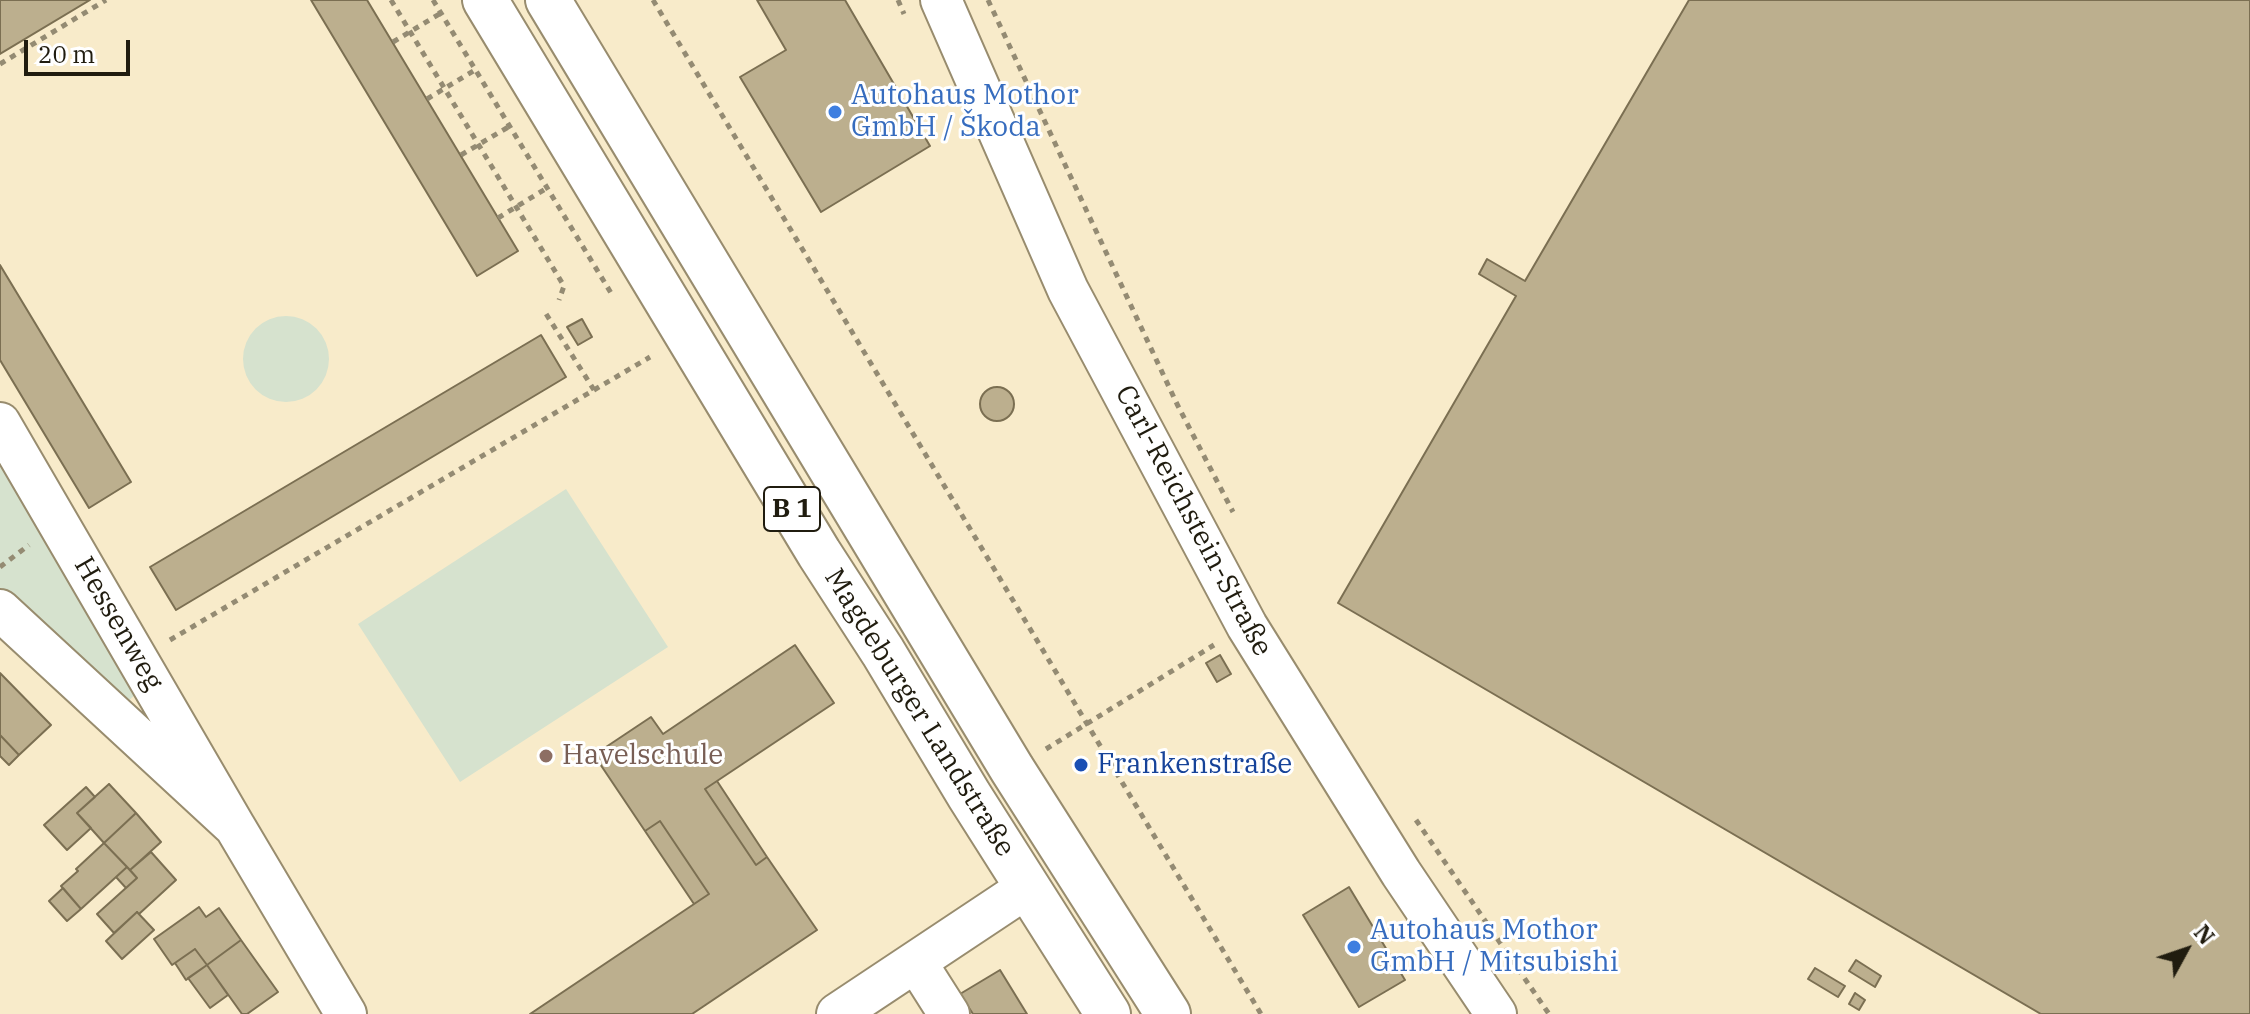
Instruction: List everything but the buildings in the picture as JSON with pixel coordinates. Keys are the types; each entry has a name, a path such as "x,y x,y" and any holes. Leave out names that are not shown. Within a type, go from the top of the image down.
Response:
{"main road":[{"name":"Magdeburger Landstraße","path":"485,0 810,539 1108,1014"},
{"name":"Magdeburger Landstraße","path":"548,0 1012,769 1168,1014"}],"street":[{"name":"Carl-Reichstein-Straße","path":"941,0 1068,290 1247,626 1401,873 1496,1014"},
{"name":"Hessenweg","path":"0,423 346,1014"},
{"name":"Hessenweg","path":"0,610 235,827"},
{"path":"837,1014 1028,887"},
{"path":"916,962 949,1014"}],"path":[{"path":"0,64 106,0"},
{"path":"391,0 564,286 559,300"},
{"path":"653,0 1261,1014"},
{"path":"988,0 1177,404 1233,512"},
{"path":"393,42 441,13"},
{"path":"427,99 475,70"},
{"path":"461,155 510,126"},
{"path":"498,218 547,188"},
{"path":"543,309 594,390"},
{"path":"138,659 650,357"},
{"path":"1012,769 1247,626"},
{"path":"1409,808 1549,1014"}],"green space":[{"path":"286,316 310,323 322,335 329,359 322,383 310,395 286,402 262,395 250,383 243,359 250,335 262,323"},
{"path":"0,450 141,689 121,708 0,593"},
{"path":"566,489 668,647 460,782 358,624"}],"place":[{"name":"Autohaus Mothor GmbH / Škoda","path":"835,112"},
{"name":"Havelschule","path":"546,756"},
{"name":"Frankenstraße","path":"1081,765"},
{"name":"Autohaus Mothor GmbH / Mitsubishi","path":"1354,947"}]}
